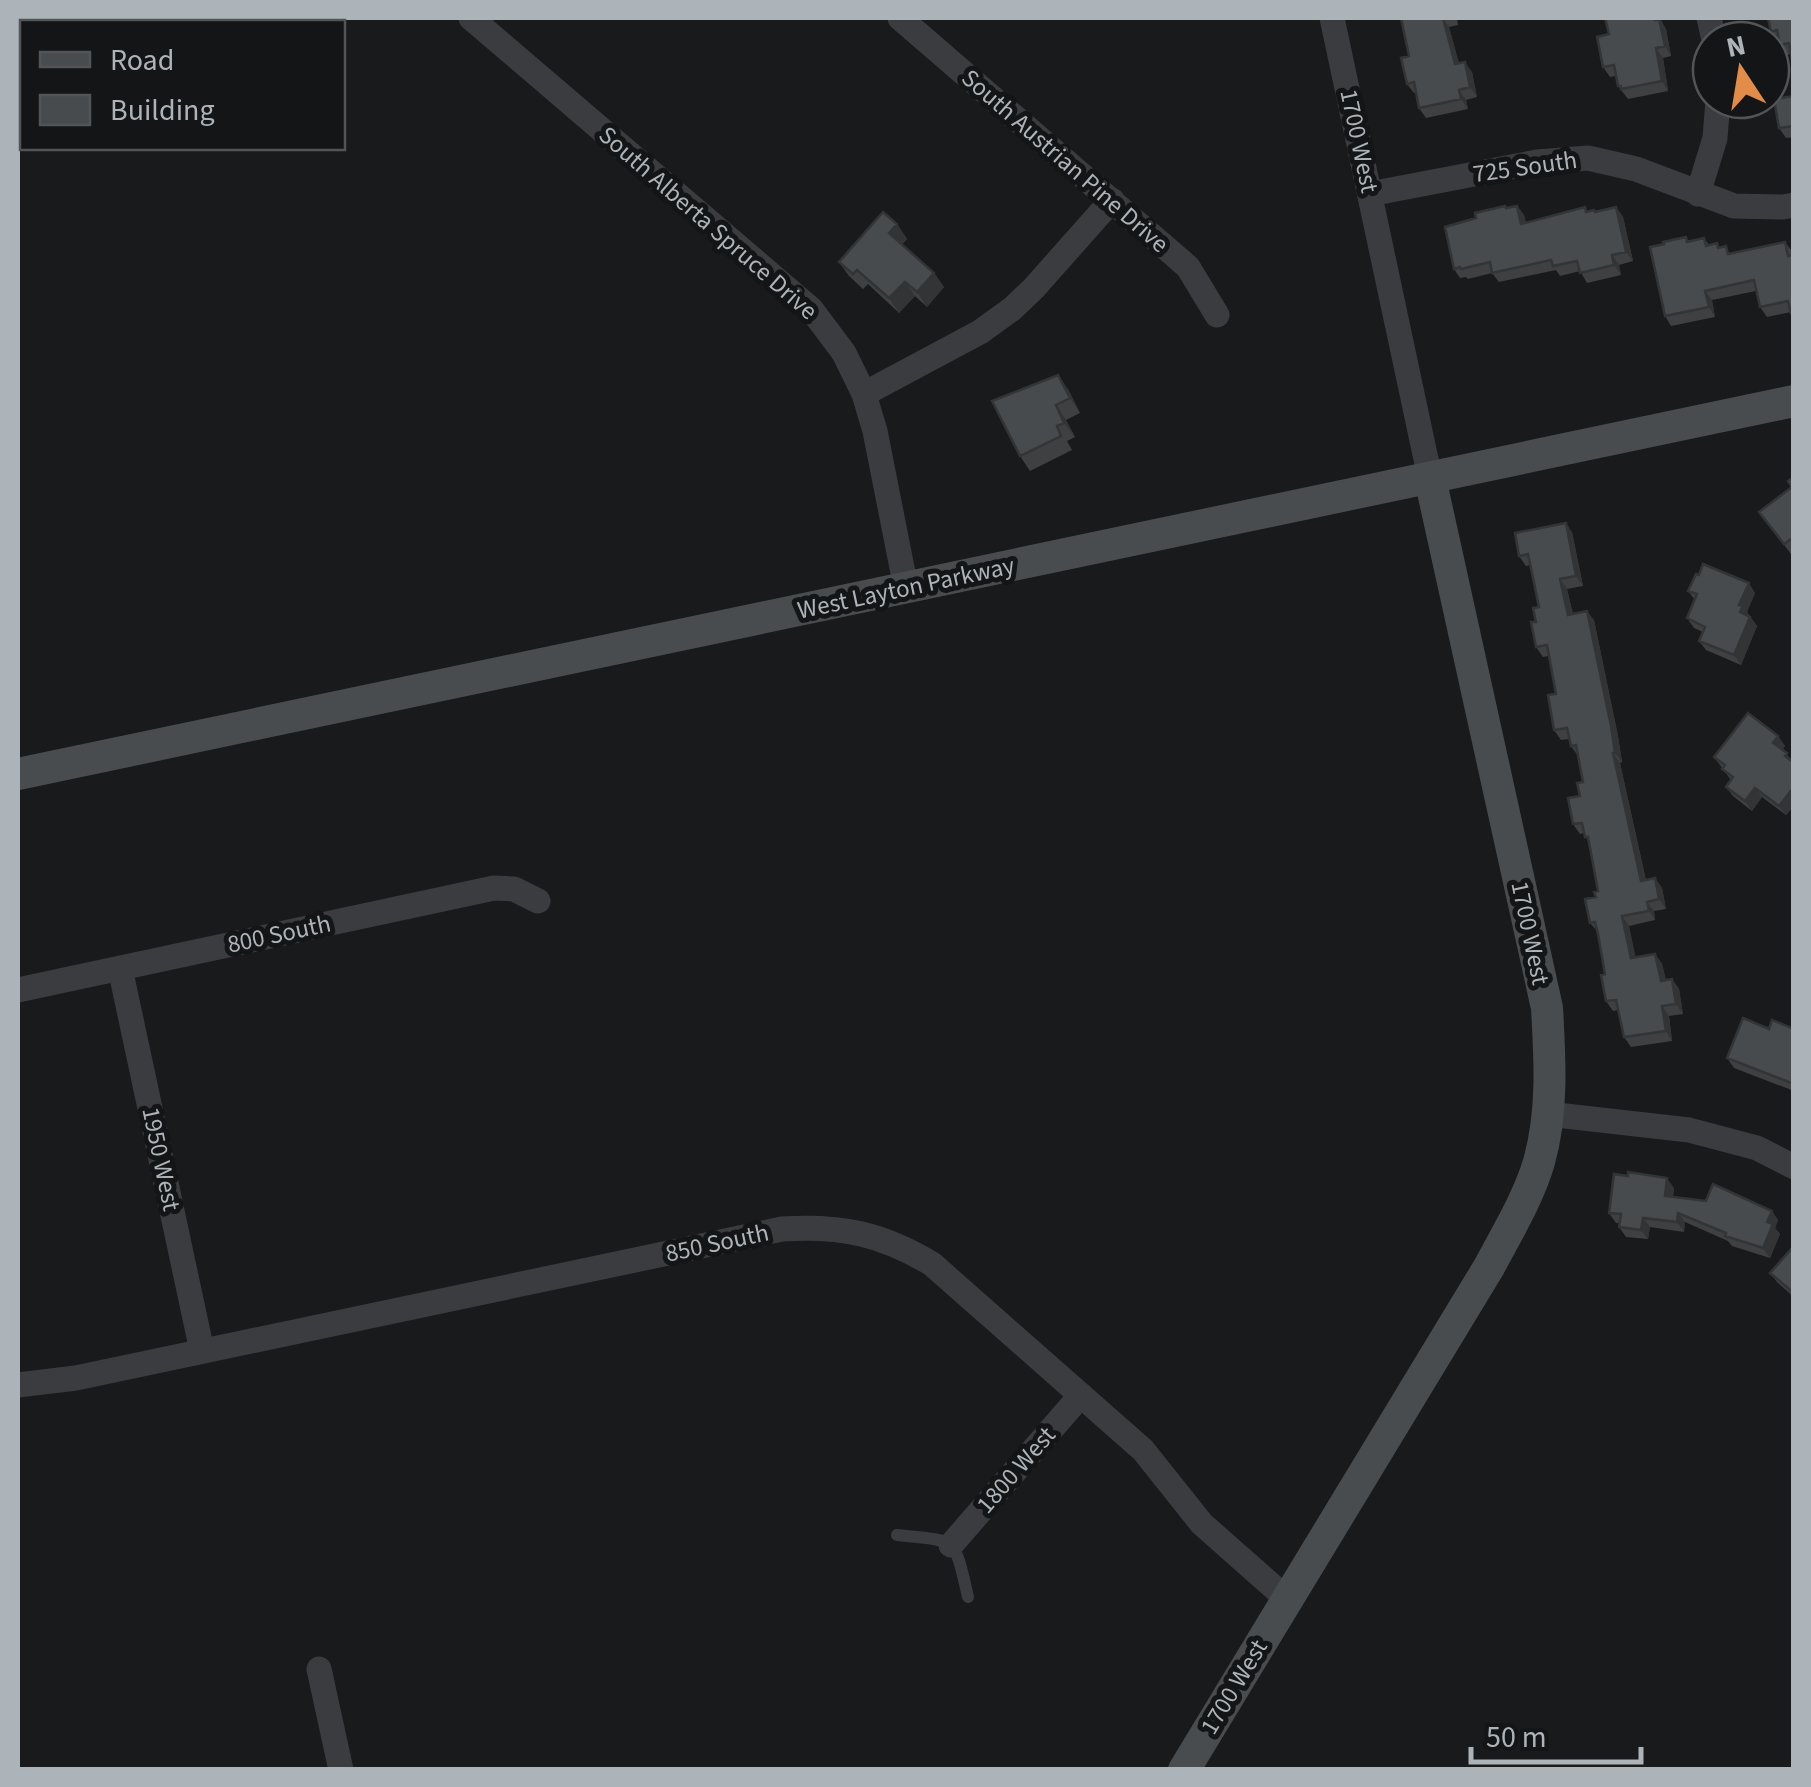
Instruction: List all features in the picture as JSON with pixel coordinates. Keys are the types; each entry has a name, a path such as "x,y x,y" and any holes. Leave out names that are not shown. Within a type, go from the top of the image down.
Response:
{"main road":[{"name":"West Layton Parkway","path":"18,774 1794,402"},
{"name":"1700 West","path":"1184,1770 1498,1250 1524,1202 1539,1162 1551,1067 1547,1008 1430,478"}],"street":[{"name":"South Alberta Spruce Drive","path":"471,18 811,309 844,352 864,394 875,431 906,588"},
{"name":"1700 West","path":"1332,18 1430,478"},
{"name":"South Austrian Pine Drive","path":"913,22 1188,267 1216,315"},
{"path":"1698,194 1716,120"},
{"name":"725 South","path":"1370,194 1536,162 1588,158 1636,169 1734,206 1794,204"},
{"path":"864,394 980,332 1012,309 1112,200"},
{"name":"800 South","path":"18,990 494,888 514,889 538,900"},
{"name":"1950 West","path":"120,968 202,1351"},
{"path":"1548,1114 1690,1130 1757,1148 1794,1166"},
{"name":"850 South","path":"18,1385 76,1378 782,1229 832,1228 883,1239 932,1264 1142,1450 1202,1524 1287,1599"},
{"name":"1800 West","path":"950,1545 1081,1396"},
{"path":"319,1668 340,1770"}],"lane":[{"path":"897,1535 937,1539 950,1545 958,1554 968,1597"}],"building":[{"path":"1401,18 1443,18 1455,64 1465,62 1470,87 1459,90 1461,99 1419,108 1414,82 1407,84 1401,58 1409,56"},
{"path":"1605,18 1659,19 1665,46 1656,48 1662,81 1621,89 1618,86 1614,65 1603,67 1597,37 1609,34"},
{"path":"1794,18 1794,71 1791,20 1768,20"},
{"path":"1794,96 1794,126 1779,128 1778,120 1791,120"},
{"path":"1517,206 1521,224 1585,207 1586,212 1595,212 1616,207 1626,252 1612,255 1614,265 1580,273 1577,261 1553,266 1551,260 1492,273 1490,262 1454,269 1445,227 1476,218 1475,213"},
{"path":"883,212 897,224 889,233 934,273 917,292 905,282 889,298 857,270 853,274 839,262"},
{"path":"1686,237 1687,242 1704,238 1706,246 1726,246 1728,254 1785,242 1788,256 1794,254 1794,313 1788,301 1760,307 1754,280 1705,291 1709,307 1665,316 1650,247"},
{"path":"1058,375 1070,398 1056,405 1064,423 1057,426 1061,436 1020,456 992,401"},
{"path":"1794,477 1794,537 1784,544 1759,512 1792,487 1788,481"},
{"path":"1566,523 1576,576 1560,579 1568,615 1587,611 1641,881 1655,878 1659,899 1647,902 1649,911 1622,916 1631,958 1655,954 1661,981 1672,979 1676,1004 1662,1006 1666,1031 1624,1037 1616,1000 1606,1001 1598,934 1595,922 1590,923 1585,899 1596,897 1594,892 1598,891 1588,837 1582,823 1573,824 1568,798 1580,796 1577,783 1583,782 1576,745 1571,746 1567,728 1554,730 1548,695 1556,694 1547,645 1536,647 1531,622 1536,622 1533,608 1539,607 1528,554 1519,556 1515,533"},
{"path":"1703,564 1749,583 1739,605 1743,606 1740,612 1750,617 1734,655 1699,641 1705,627 1687,618 1697,594 1688,591"},
{"path":"1748,713 1778,736 1773,743 1794,763 1794,787 1779,806 1755,788 1745,801 1726,787 1733,777 1714,757"},
{"path":"1743,1018 1769,1029 1772,1020 1794,1029 1794,1084 1727,1058"},
{"path":"1628,1172 1667,1178 1665,1196 1706,1201 1713,1184 1772,1211 1767,1222 1773,1224 1763,1248 1725,1236 1726,1233 1678,1213 1677,1222 1643,1218 1641,1230 1619,1227 1621,1214 1609,1213 1614,1174 1628,1176"},
{"path":"1794,1246 1794,1293 1770,1273"}]}
